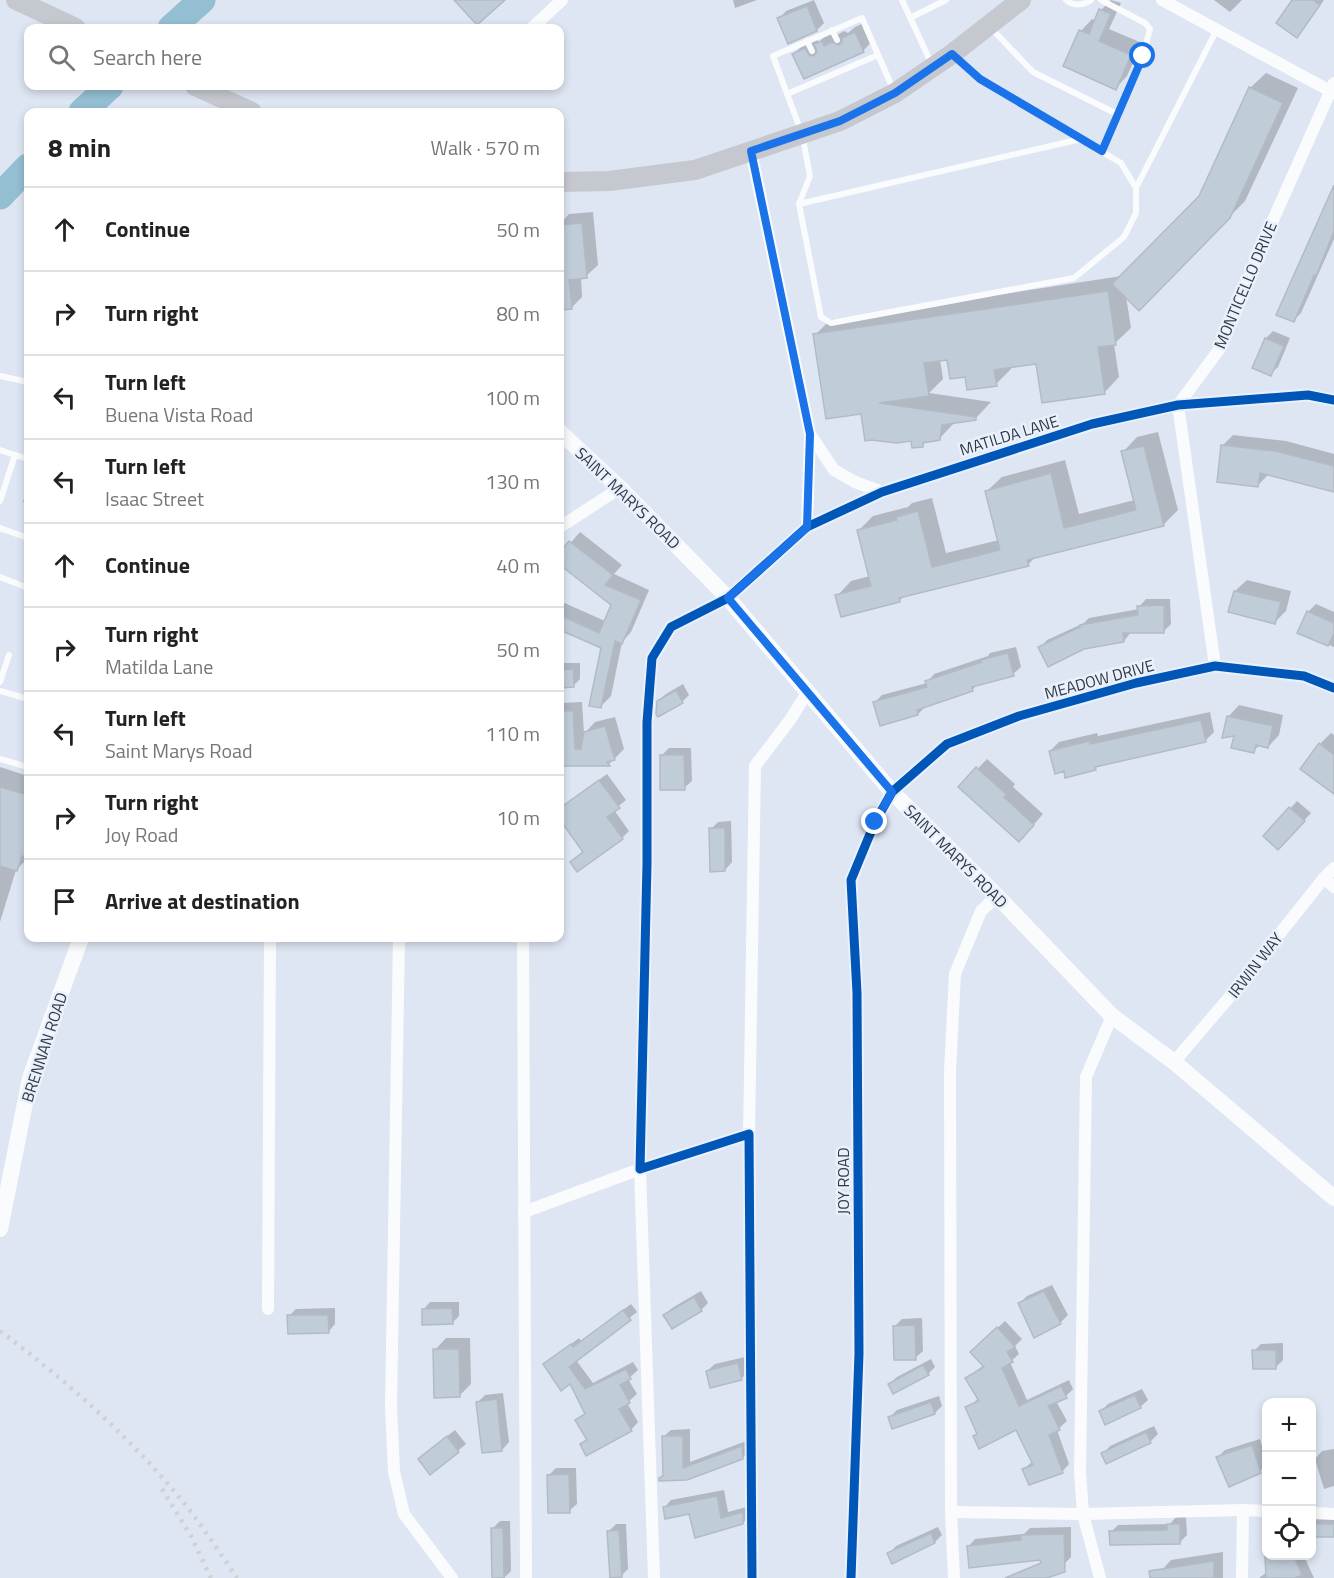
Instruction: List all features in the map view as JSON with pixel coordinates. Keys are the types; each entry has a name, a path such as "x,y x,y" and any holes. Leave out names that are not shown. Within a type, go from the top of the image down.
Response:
{"main road":[{"path":"16,0 67,24"},
{"path":"564,182 609,181 695,170 840,121 895,93 952,54 1021,0"},
{"path":"201,90 227,106"},
{"name":"SAINT MARYS ROAD","path":"564,436 620,488 728,598 892,792 997,896 1112,1016 1174,1062 1334,1198"},
{"name":"BRENNAN ROAD","path":"0,1229 30,1078 80,942"}],"street":[{"path":"536,24 562,0"},
{"path":"1162,0 1216,31 1332,89"},
{"name":"MONTICELLO DRIVE","path":"1178,405 1221,347 1265,238 1332,89"},
{"path":"751,151 810,434 807,527"},
{"name":"MATILDA LANE","path":"654,1578 640,1169 647,723 652,658 671,627 728,598 807,527 882,492 1092,424 1178,405 1308,395 1334,400"},
{"path":"1178,405 1215,666"},
{"path":"810,434 834,470 855,482 882,492"},
{"path":"564,524 620,488"},
{"name":"MEADOW DRIVE","path":"892,792 947,744 1040,710 1136,683 1215,666 1304,676 1334,688"},
{"path":"752,1578 749,1134 755,766 790,720 807,693"},
{"name":"JOY ROAD","path":"851,1578 859,1353 857,993 851,880 870,831 892,792"},
{"name":"IRWIN WAY","path":"1174,1062 1334,868"},
{"path":"1324,878 1334,887"},
{"path":"954,1578 951,1512 950,1071 955,974 981,911 997,896"},
{"path":"268,1309 270,942"},
{"path":"399,942 391,1406 394,1472 404,1514 452,1578"},
{"path":"524,942 526,1578"},
{"path":"1100,1578 1083,1514 1080,1473 1086,1077 1112,1016"},
{"path":"524,1212 640,1169 749,1134"},
{"path":"1242,1578 1243,1510"},
{"path":"951,1512 1083,1514 1262,1511"},
{"path":"1316,1513 1334,1514"}],"lane":[{"path":"902,0 933,67"},
{"path":"910,18 944,0"},
{"path":"1066,0 1079,5 1091,0"},
{"path":"1101,0 1145,23 1150,28 1143,56 1102,151"},
{"path":"895,93 862,18 773,56 801,134 810,176 799,204 821,317 831,323 1074,278 1124,237 1136,213 1136,188 1216,31"},
{"path":"988,26 1034,72 1119,115"},
{"path":"832,30 837,40"},
{"path":"807,41 812,51"},
{"path":"952,54 980,79 1121,163 1136,188"},
{"path":"787,94 878,55"},
{"path":"846,60 850,67"},
{"path":"822,70 825,78"},
{"path":"799,204 1081,139"},
{"path":"0,376 24,381"},
{"path":"0,450 24,458"},
{"path":"0,501 15,455"},
{"path":"0,528 24,537"},
{"path":"0,577 24,586"},
{"path":"0,682 9,655"},
{"path":"0,691 24,698"},
{"path":"0,759 24,766"}],"building":[{"path":"454,0 505,0 478,24"},
{"path":"1292,0 1313,0 1320,5 1297,38 1276,23"},
{"path":"807,6 817,31 788,44 777,18"},
{"path":"1099,9 1111,14 1099,41 1131,55 1116,90 1063,66 1079,30 1089,34"},
{"path":"855,32 864,52 804,79 792,54 805,48 809,55 814,56 817,51 814,44 822,41 824,46 832,42 839,45 842,38"},
{"path":"1249,87 1283,103 1230,218 1139,311 1112,284 1199,196"},
{"path":"1334,185 1334,231 1294,322 1276,315"},
{"path":"582,223 587,278 569,280 572,309 564,310 564,225"},
{"path":"1108,291 1116,345 1098,347 1105,394 1042,403 1036,364 994,370 997,386 967,390 965,377 950,379 947,360 924,363 929,396 879,403 976,417 976,420 942,425 940,440 923,443 923,447 912,448 911,441 897,443 865,441 861,414 826,419 813,334"},
{"path":"1265,338 1284,346 1271,376 1252,368"},
{"path":"1221,445 1275,451 1334,466 1334,492 1260,473 1258,487 1217,482"},
{"path":"1144,446 1164,526 1027,560 1029,566 899,598 900,602 841,617 835,595 871,586 857,530 897,520 896,517 918,511 932,567 1000,550 985,491 1051,473 1064,528 1136,510 1121,451"},
{"path":"569,541 613,575 605,585 641,600 622,644 615,641 601,708 589,706 601,648 564,632 564,617 599,633 611,605 564,568 564,547"},
{"path":"1234,591 1281,602 1275,624 1228,612"},
{"path":"1164,605 1164,633 1123,633 1124,642 1084,649 1048,667 1038,647 1080,625 1138,615 1137,606"},
{"path":"1307,611 1334,623 1334,633 1328,646 1297,633"},
{"path":"1008,653 1014,676 972,687 973,691 917,710 918,715 880,726 873,702 927,687 925,681 982,662 981,660"},
{"path":"573,669 574,687 564,688 564,670"},
{"path":"676,690 683,703 658,717 656,714 657,701"},
{"path":"564,711 573,711 575,749 581,749 584,732 605,726 615,760 607,762 610,766 564,766"},
{"path":"1227,716 1273,726 1268,748 1256,745 1254,753 1231,748 1234,736 1222,738"},
{"path":"1201,720 1206,742 1095,767 1096,770 1065,778 1064,771 1055,774 1049,751 1089,741 1090,744"},
{"path":"1319,743 1334,755 1334,794 1300,769"},
{"path":"660,755 684,755 685,790 660,790"},
{"path":"976,767 1007,795 1004,797 1034,825 1019,842 958,787"},
{"path":"599,780 620,808 607,817 623,839 577,872 570,862 583,852 564,826 564,805"},
{"path":"0,787 24,794 24,857 22,856 17,871 0,866"},
{"path":"1289,807 1305,821 1278,850 1263,836"},
{"path":"709,828 725,828 725,871 710,872"},
{"path":"1044,1291 1061,1324 1034,1338 1018,1303"},
{"path":"694,1297 702,1311 672,1329 663,1315"},
{"path":"452,1308 453,1324 422,1325 422,1309"},
{"path":"623,1310 631,1320 569,1367 585,1389 626,1369 631,1379 620,1385 630,1403 619,1409 632,1431 586,1456 580,1444 587,1440 575,1420 585,1414 570,1384 561,1391 543,1364 571,1344 573,1347"},
{"path":"287,1315 328,1315 329,1333 288,1334"},
{"path":"915,1325 916,1360 894,1360 893,1326"},
{"path":"997,1327 1015,1347 1007,1352 1013,1362 1002,1368 1019,1406 1061,1386 1067,1398 1048,1406 1060,1430 1049,1435 1063,1473 1029,1485 1022,1469 1033,1465 1016,1430 979,1449 973,1436 977,1434 965,1407 979,1401 965,1378 984,1367 970,1352"},
{"path":"433,1349 459,1349 460,1397 434,1398"},
{"path":"1252,1350 1276,1350 1276,1369 1253,1369"},
{"path":"738,1363 742,1380 710,1388 706,1371"},
{"path":"923,1365 929,1375 893,1394 888,1384"},
{"path":"1135,1395 1141,1408 1105,1425 1099,1411"},
{"path":"497,1399 502,1451 482,1453 476,1402"},
{"path":"931,1402 935,1414 892,1429 888,1417"},
{"path":"1146,1432 1151,1443 1106,1464 1101,1453"},
{"path":"447,1436 459,1452 430,1475 418,1459"},
{"path":"662,1436 683,1436 683,1468 742,1446 743,1459 687,1480 659,1481 659,1478 663,1476"},
{"path":"1252,1445 1261,1473 1229,1487 1216,1457"},
{"path":"569,1474 570,1513 548,1513 547,1475"},
{"path":"717,1496 721,1518 743,1512 743,1524 695,1538 689,1514 665,1519 663,1507"},
{"path":"1167,1524 1180,1524 1180,1544 1110,1545 1109,1531 1167,1530"},
{"path":"1316,1524 1334,1524 1334,1537 1316,1537"},
{"path":"491,1528 503,1528 504,1578 492,1578"},
{"path":"619,1530 622,1577 610,1578 607,1531"},
{"path":"931,1533 935,1543 892,1564 887,1553"},
{"path":"1064,1534 1065,1572 1047,1578 1005,1578 1041,1563 1040,1560 969,1568 967,1546 1021,1540 1021,1535"},
{"path":"1265,1560 1296,1560 1302,1575 1295,1578 1266,1578"},
{"path":"1214,1561 1214,1578 1150,1578 1149,1571"}],"waterway":[{"path":"175,24 202,0"},
{"path":"86,108 106,90"},
{"path":"0,196 24,171"}],"railway":[{"path":"0,1331 74,1390 120,1433 184,1503 237,1578"},
{"path":"162,1489 191,1536 211,1578"}],"cycle path":[{"path":"752,1578 749,1134 640,1169 647,864 647,722 652,658 671,627 728,598 807,527 882,492 1092,424 1178,405 1308,395 1334,400"},
{"path":"851,1578 859,1353 857,993 851,880 875,822 892,792 947,744 1019,716 1136,683 1215,666 1304,676 1334,688"}],"route":[{"path":"875,822 892,792 728,598 807,527 810,434 751,151 840,121 895,93 952,54 980,79 1102,151 1143,56"}]}
